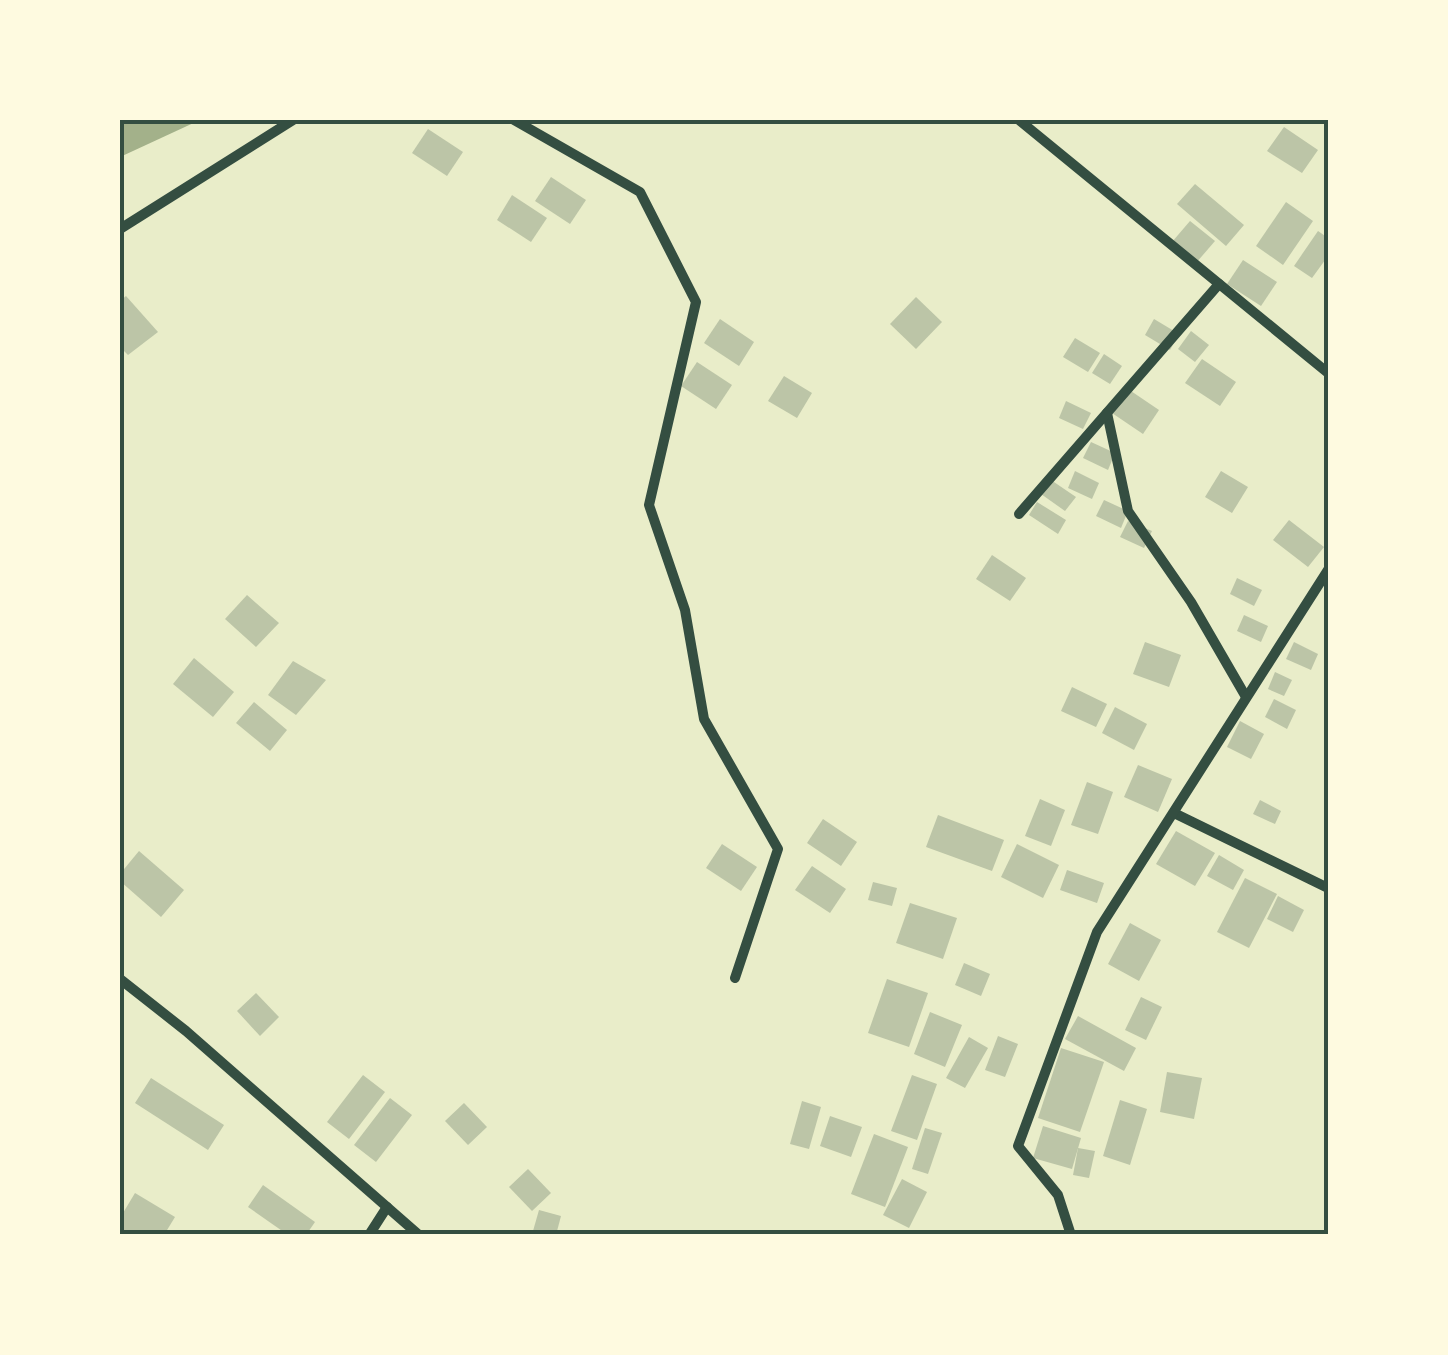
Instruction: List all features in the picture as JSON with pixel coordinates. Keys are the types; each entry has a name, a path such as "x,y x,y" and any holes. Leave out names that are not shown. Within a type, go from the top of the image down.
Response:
{"street":[{"path":"120,229 293,120"},
{"path":"514,120 640,192 696,302 649,504 685,610 704,719 778,849 735,978"},
{"path":"1019,120 1328,373"},
{"path":"1019,514 1219,284"},
{"path":"1107,413 1128,511 1191,602 1246,697"},
{"path":"1071,1235 1058,1196 1018,1146 1097,932 1328,570"},
{"path":"1174,812 1328,888"},
{"path":"120,979 186,1031 419,1235"},
{"path":"369,1235 387,1207"}],"shaded area":[{"path":"120,120 200,120 120,157"}],"building":[{"path":"1284,127 1318,150 1302,173 1267,151"},
{"path":"428,129 463,152 447,176 412,153"},
{"path":"551,177 586,200 570,224 535,201"},
{"path":"1195,184 1244,225 1226,246 1177,204"},
{"path":"512,195 547,218 531,242 497,220"},
{"path":"1286,202 1313,221 1283,265 1256,246"},
{"path":"1190,221 1215,241 1196,263 1172,242"},
{"path":"1318,231 1328,238 1328,256 1312,278 1294,266"},
{"path":"1243,260 1277,282 1261,306 1227,284"},
{"path":"126,296 158,332 128,355 120,347 120,301"},
{"path":"916,297 942,322 916,349 890,324"},
{"path":"720,319 754,342 739,366 704,343"},
{"path":"1154,319 1179,334 1170,350 1145,335"},
{"path":"1191,331 1209,345 1195,362 1178,349"},
{"path":"1075,338 1100,353 1088,372 1063,357"},
{"path":"1104,354 1122,366 1110,384 1092,373"},
{"path":"1202,359 1236,382 1220,406 1185,383"},
{"path":"697,362 732,385 716,409 681,386"},
{"path":"784,376 812,393 797,418 768,401"},
{"path":"1125,387 1159,410 1143,434 1109,411"},
{"path":"1066,401 1091,413 1083,429 1059,418"},
{"path":"1091,442 1115,453 1108,470 1083,458"},
{"path":"1075,471 1099,483 1092,499 1068,488"},
{"path":"1221,471 1248,487 1232,513 1205,497"},
{"path":"1051,480 1076,497 1065,511 1041,494"},
{"path":"1104,500 1128,511 1121,528 1096,516"},
{"path":"1037,502 1066,520 1058,534 1029,515"},
{"path":"1289,520 1324,547 1308,567 1273,540"},
{"path":"1128,521 1152,531 1144,548 1120,537"},
{"path":"992,555 1026,578 1010,601 976,579"},
{"path":"1237,578 1262,590 1254,606 1230,594"},
{"path":"247,595 279,623 256,647 225,619"},
{"path":"1244,615 1268,626 1261,642 1237,631"},
{"path":"1145,642 1181,655 1169,687 1133,674"},
{"path":"1294,642 1318,654 1311,670 1286,659"},
{"path":"194,658 234,692 213,717 173,684"},
{"path":"293,661 326,680 296,715 268,695"},
{"path":"1275,672 1292,680 1284,696 1268,689"},
{"path":"1072,687 1107,704 1096,727 1061,711"},
{"path":"1274,699 1296,710 1287,729 1265,717"},
{"path":"254,702 287,730 270,751 236,723"},
{"path":"1115,707 1147,724 1134,750 1102,733"},
{"path":"1240,721 1264,734 1251,759 1227,747"},
{"path":"1138,765 1172,779 1158,812 1124,797"},
{"path":"1087,782 1113,792 1098,834 1071,825"},
{"path":"1040,799 1065,810 1051,846 1025,836"},
{"path":"1260,800 1281,811 1275,824 1253,814"},
{"path":"938,815 1004,840 992,871 926,847"},
{"path":"823,819 857,842 841,866 807,843"},
{"path":"1176,831 1215,853 1195,886 1156,864"},
{"path":"722,844 757,867 741,891 706,868"},
{"path":"1017,844 1059,865 1043,898 1001,877"},
{"path":"139,851 184,890 161,917 120,881 120,874"},
{"path":"1219,855 1244,870 1233,890 1207,876"},
{"path":"812,866 846,889 830,913 795,890"},
{"path":"1067,870 1104,883 1097,903 1060,890"},
{"path":"1245,878 1277,894 1249,948 1217,932"},
{"path":"873,882 897,888 892,906 868,900"},
{"path":"1278,896 1304,910 1293,932 1267,919"},
{"path":"910,903 957,918 943,959 896,943"},
{"path":"1130,923 1161,940 1139,981 1108,964"},
{"path":"964,963 990,974 981,996 955,985"},
{"path":"887,979 928,993 909,1047 868,1033"},
{"path":"256,993 279,1017 260,1036 237,1011"},
{"path":"1141,997 1162,1007 1146,1040 1125,1030"},
{"path":"930,1012 962,1025 945,1067 914,1054"},
{"path":"1078,1016 1136,1048 1124,1071 1065,1039"},
{"path":"998,1036 1018,1044 1005,1077 985,1070"},
{"path":"969,1037 988,1048 965,1088 946,1078"},
{"path":"1061,1048 1104,1062 1080,1132 1038,1118"},
{"path":"1167,1072 1202,1078 1194,1119 1160,1112"},
{"path":"363,1075 385,1092 349,1139 327,1122"},
{"path":"912,1075 937,1084 917,1140 891,1131"},
{"path":"151,1078 224,1125 208,1150 135,1103"},
{"path":"390,1098 412,1115 376,1162 354,1145"},
{"path":"1120,1100 1147,1109 1130,1165 1103,1156"},
{"path":"802,1101 821,1107 809,1149 790,1144"},
{"path":"464,1103 487,1127 468,1145 445,1121"},
{"path":"830,1116 862,1127 851,1157 820,1146"},
{"path":"1043,1126 1081,1138 1072,1169 1033,1158"},
{"path":"925,1128 942,1133 928,1174 912,1169"},
{"path":"874,1134 908,1147 885,1207 851,1194"},
{"path":"1078,1148 1095,1151 1089,1178 1073,1175"},
{"path":"528,1169 551,1193 532,1211 509,1187"},
{"path":"902,1179 927,1192 909,1228 883,1215"},
{"path":"263,1185 315,1222 306,1235 288,1235 248,1207"},
{"path":"135,1193 175,1217 164,1235 120,1235 120,1218"},
{"path":"539,1210 561,1216 556,1235 533,1231"}]}
